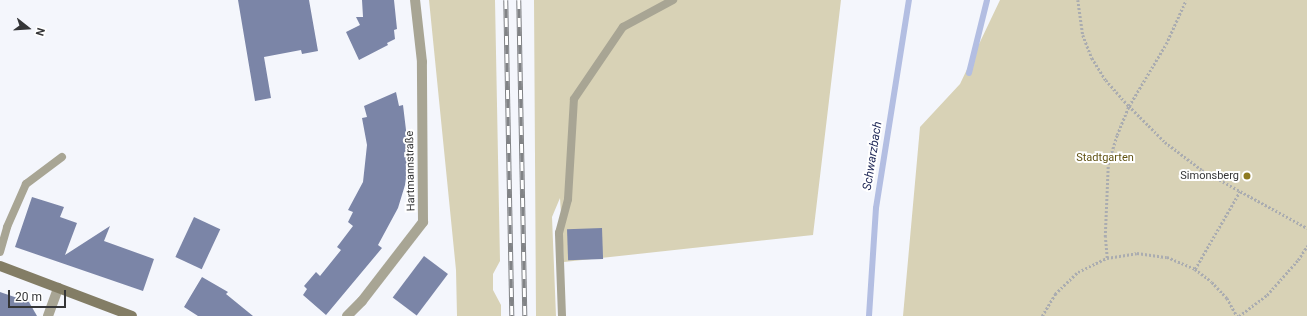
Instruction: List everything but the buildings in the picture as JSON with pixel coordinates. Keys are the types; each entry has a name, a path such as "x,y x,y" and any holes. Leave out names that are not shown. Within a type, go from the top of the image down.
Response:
{"main road":[{"path":"0,266 132,316"}],"street":[{"name":"Hartmannstraße","path":"347,316 362,301 423,222 422,62 415,0"},
{"path":"48,316 58,288"}],"lane":[{"path":"562,316 559,233 568,200 574,99 623,27 673,0"},
{"path":"0,252 7,227 26,184 62,157"}],"path":[{"path":"1078,0 1083,35 1092,58 1106,80 1129,106 1165,142 1202,170 1307,228"},
{"path":"1107,258 1105,237 1108,164 1116,134 1129,106 1166,44 1186,0"},
{"path":"1195,269 1240,190"},
{"path":"1042,316 1054,294 1078,272 1107,258 1144,254 1167,257 1195,269 1212,282 1227,298 1238,316 1267,295 1298,260 1307,246"}],"green space":[{"path":"429,0 495,0 500,261 493,274 493,290 501,305 501,316 457,316 456,270"},
{"path":"534,0 841,0 813,235 564,262 560,198 552,217 556,316 536,316"},
{"name":"Stadtgarten","path":"1000,0 1307,0 1307,316 903,316 920,127 960,84"}],"waterway":[{"name":"Schwarzbach","path":"869,316 876,208 909,0"},
{"path":"969,73 987,0"}],"railway":[{"path":"506,0 512,316"},
{"path":"519,0 525,316"}],"place":[{"name":"Simonsberg","path":"1247,176"}]}
